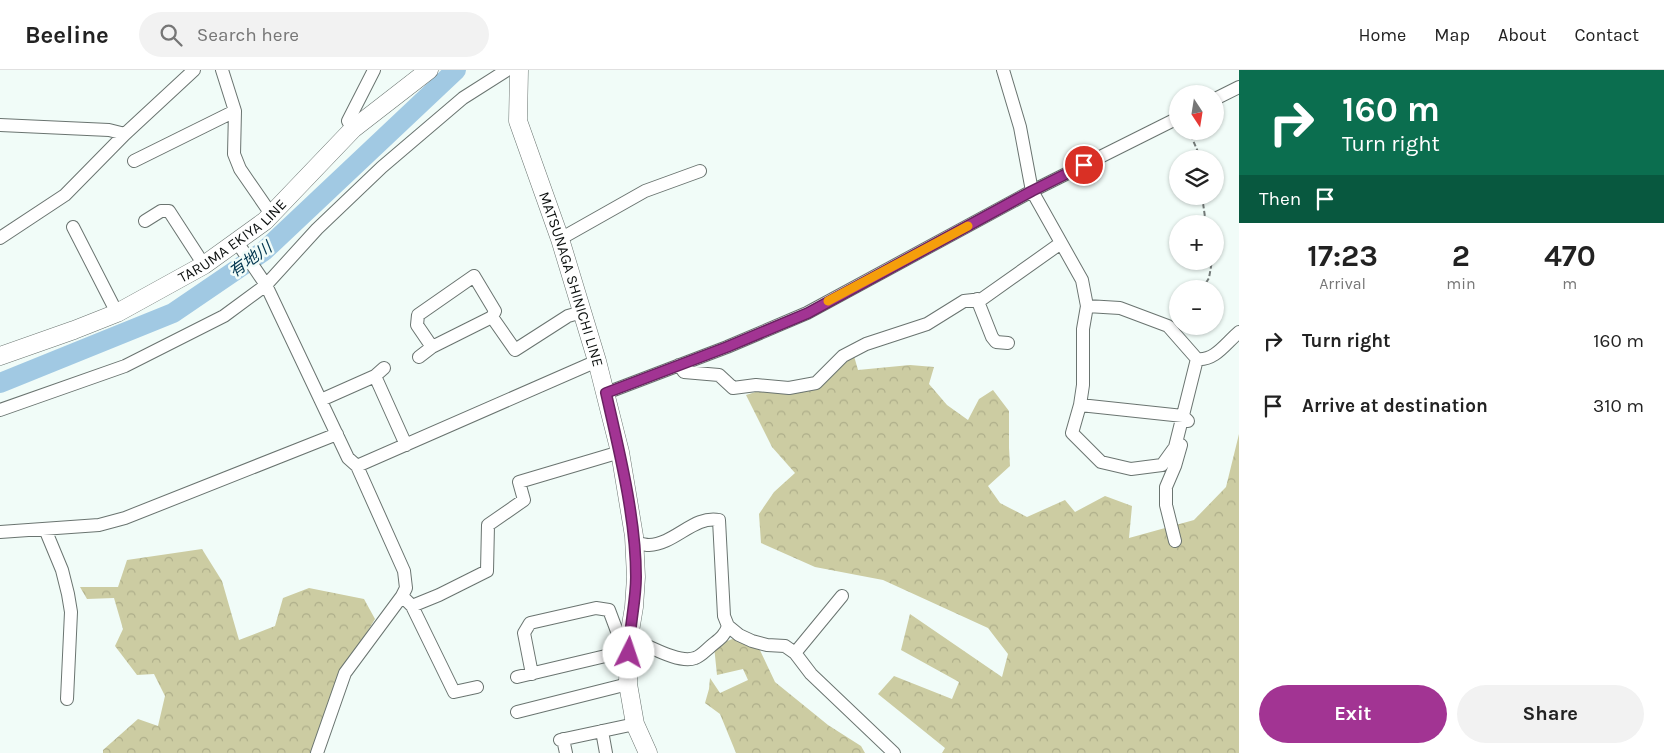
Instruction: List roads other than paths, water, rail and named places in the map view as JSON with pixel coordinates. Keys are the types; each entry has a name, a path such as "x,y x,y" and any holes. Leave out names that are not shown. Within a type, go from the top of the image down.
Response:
{"main road":[{"name":"TARUMA EKIYA LINE","path":"0,356 117,313 204,265 265,221 353,129 429,70"},
{"name":"MATSUNAGA SHINICHI LINE","path":"519,70 518,121 560,239 598,362 620,452 634,542 636,577 634,607 624,636 628,684 635,724 648,753"}],"street":[{"path":"0,238 65,195 124,134 194,70"},
{"path":"222,70 235,111 234,154 240,169 271,214"},
{"path":"353,129 348,121 374,70"},
{"path":"0,410 125,366 224,316 266,285 317,229 382,167 463,98 507,70"},
{"path":"1003,70 1020,127 1032,191 1082,280 1087,306 1082,329 1083,385 1080,405 1072,433 1102,462 1131,469 1162,465 1175,447 1197,359"},
{"path":"1224,94 1239,87"},
{"path":"134,161 235,111"},
{"path":"606,393 727,347 808,313 1032,191 1169,122"},
{"path":"0,125 109,130 124,134"},
{"path":"560,239 645,191 700,170"},
{"path":"145,221 161,211 169,211 204,265"},
{"path":"73,227 117,313"},
{"path":"237,242 266,285 348,458 357,466 404,571 406,588 402,596 345,673 317,753"},
{"path":"679,365 684,372 719,375 733,388 756,385 789,388 816,383 843,356 866,344 927,324 964,301 982,299 1061,243"},
{"path":"419,357 432,348 492,317 495,311 474,276 418,315 416,325 432,348"},
{"path":"977,300 992,337 996,342 1008,343"},
{"path":"1087,306 1120,308 1168,326 1197,359 1205,360 1223,349 1239,332"},
{"path":"492,317 515,350 568,316 582,312"},
{"path":"357,466 598,362"},
{"path":"321,400 380,372 406,445"},
{"path":"1080,405 1183,416 1188,420 1175,466 1166,486 1166,506 1175,541"},
{"path":"0,532 99,525 125,518 337,434"},
{"path":"412,606 439,596 487,571 488,525 524,500 519,482 620,452"},
{"path":"634,542 649,545 664,542 709,518 719,520 724,616 728,626 739,635 752,641 766,645 786,646 795,653 811,674 894,753"},
{"path":"45,529 62,570 71,612 67,699"},
{"path":"402,596 412,606 454,692 477,687"},
{"path":"795,653 842,596"},
{"path":"532,674 524,633 530,623 596,608 609,610 624,636 682,658 695,658 704,653 725,634 728,626"},
{"path":"517,677 614,654 624,636"},
{"path":"517,712 628,684"},
{"path":"566,753 561,740 635,724"},
{"path":"602,731 606,753"}],"waterway":[{"name":"有地川","path":"0,383 173,313 264,251 456,70"}]}
